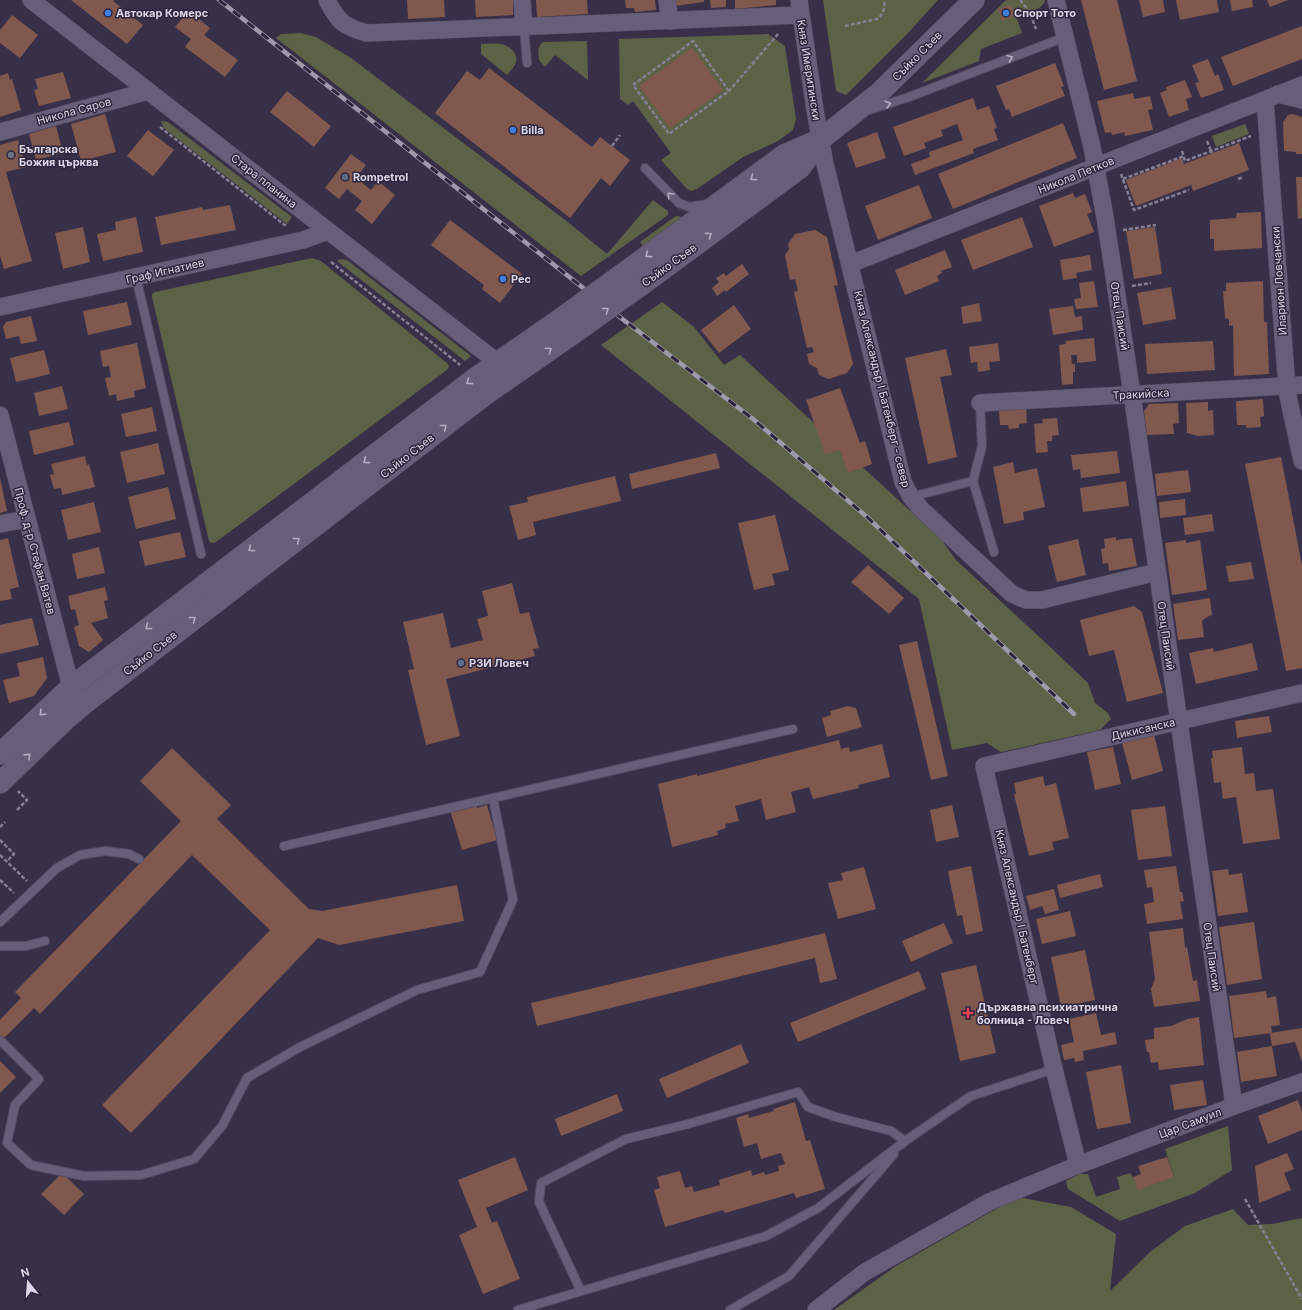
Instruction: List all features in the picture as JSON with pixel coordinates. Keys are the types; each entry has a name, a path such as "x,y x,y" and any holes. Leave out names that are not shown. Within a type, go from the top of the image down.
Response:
{"street":[{"name":"Стара планина","path":"31,0 328,231 503,370"},
{"path":"327,0 339,21 351,29 367,33 670,21 800,8"},
{"path":"522,0 524,27"},
{"path":"667,0 670,21"},
{"name":"Съйко Съев","path":"566,326 628,270 787,152 821,139 851,116 878,94 974,0"},
{"path":"1056,0 1097,167"},
{"name":"Княз Имеритински","path":"800,8 815,110 821,139"},
{"name":"Никола Петков","path":"850,264 1097,167 1302,84"},
{"name":"Никола Сяров","path":"0,132 148,91"},
{"path":"1272,97 1302,100"},
{"name":"Иларион Ловчански","path":"1272,97 1302,461"},
{"name":"Съйко Съев","path":"8,786 61,724 85,703 503,370 566,326 644,283 800,168 821,139"},
{"name":"Княз Александър I Батенберг - север","path":"821,139 825,164 903,482 911,497 921,509 1012,594 1026,600 1042,600 1157,572"},
{"name":"Отец Паисий","path":"1097,167 1132,394 1234,1106"},
{"name":"Граф Игнатиев","path":"0,307 303,240 328,231"},
{"name":"Съйко Съев","path":"0,754 71,686 474,379 503,370"},
{"name":"Тракийска","path":"980,403 1295,385"},
{"name":"Проф. д-р Стефан Ватев","path":"0,415 71,686"},
{"path":"0,524 27,519"},
{"path":"71,686 85,703"},
{"name":"Дикисанска","path":"984,766 1302,693"},
{"name":"Княз Александър I Батенберг","path":"984,766 1054,1069 1078,1165"},
{"name":"Цар Самуил","path":"816,1310 865,1272 989,1202 1078,1165 1302,1082"}],"lane":[{"path":"524,27 527,63"},
{"path":"851,116 909,97 1065,37"},
{"path":"645,168 679,203 688,207 719,203"},
{"path":"136,277 201,554"},
{"path":"980,403 982,446 973,481 994,552"},
{"path":"911,497 973,481"},
{"path":"284,846 793,729"},
{"path":"1,1041 39,1079 15,1105 7,1143 31,1165 84,1176 140,1176 194,1159 222,1126 247,1078 300,1047 417,990 480,972 513,900 492,798"},
{"path":"0,922 57,868 80,855 105,851 129,854 139,859"},
{"path":"0,946 26,946 45,941"},
{"path":"518,1310 766,1236 818,1208 905,1141 971,1096 1054,1069"},
{"path":"581,1291 539,1202 541,1183 626,1139 688,1124 798,1092 808,1107 836,1117 891,1131 905,1141"},
{"path":"730,1310 789,1276 905,1141"}],"path":[{"path":"845,26 877,19 882,13 885,0"},
{"path":"1020,0 1029,11 1036,29"},
{"path":"729,91 693,41 632,85 669,134 729,91 780,32"},
{"path":"160,127 291,230"},
{"path":"1180,146 1185,160 1212,152 1258,133"},
{"path":"612,146 620,135"},
{"path":"1206,136 1212,152"},
{"path":"1184,156 1123,179 1134,210 1189,190"},
{"path":"1238,179 1243,177"},
{"path":"1123,230 1156,225"},
{"path":"331,262 462,367"},
{"path":"1128,286 1151,283"},
{"path":"8,786 27,800 17,810"},
{"path":"0,827 5,822"},
{"path":"0,840 14,854 7,861"},
{"path":"0,855 23,877"},
{"path":"0,880 10,889"},
{"path":"1245,1199 1302,1299"}],"green space":[{"path":"823,0 938,0 908,33 846,95 836,91"},
{"path":"1006,0 1045,0 1041,7 1029,13 1016,16 1022,33 981,49 979,61 922,83"},
{"path":"301,33 316,37 351,58 569,223 607,254 653,200 668,211 668,215 581,276 276,38 281,34"},
{"path":"768,34 785,46 796,119 793,130 778,141 743,157 697,189 691,191 686,188 661,160 671,153 633,101 628,105 620,99 619,39"},
{"path":"587,41 588,80 555,55 545,67 539,60 539,47 544,42"},
{"path":"481,44 503,45 509,47 514,52 516,63 507,75 481,54"},
{"path":"161,121 168,122 292,217 287,224 164,128"},
{"path":"1245,124 1249,134 1216,147 1212,136"},
{"path":"676,216 682,217 643,246 640,242"},
{"path":"312,258 321,261 448,364 448,369 216,542 212,543 209,541 152,294 155,292"},
{"path":"340,259 347,260 471,356 465,361 337,261"},
{"path":"662,302 694,327 724,365 740,355 941,539 956,560 1088,683 1095,703 1108,713 1111,719 1100,730 1001,752 987,743 952,750 919,599 601,345"},
{"path":"1228,1126 1232,1170 1195,1193 1120,1221 1068,1189 1066,1181 1079,1174 1088,1174 1096,1197 1120,1189 1117,1177 1130,1173 1138,1189 1174,1177 1165,1149"},
{"path":"1017,1197 1071,1207 1116,1234 1110,1291 1150,1252 1185,1226 1233,1209 1248,1225 1272,1224 1302,1218 1302,1310 834,1310 896,1266"}],"building":[{"name":"Автокар Комерс","path":"71,0 114,0 113,1 143,25 127,44"},
{"path":"407,0 444,0 445,17 408,19"},
{"path":"475,0 513,0 513,15 476,17"},
{"path":"536,0 587,0 588,14 537,17"},
{"path":"625,0 655,0 656,10 635,12 634,8 626,8"},
{"path":"674,0 704,0 704,2 675,6"},
{"path":"710,0 726,0 726,7 711,8"},
{"path":"735,0 776,0 776,5 735,9"},
{"path":"1081,0 1117,0 1137,81 1104,90"},
{"path":"1139,0 1163,0 1165,12 1143,17"},
{"path":"1176,0 1217,0 1219,12 1180,20"},
{"path":"1230,0 1252,0 1253,7 1232,11"},
{"path":"1267,0 1288,0 1270,7"},
{"name":"Спорт Тото","path":"1011,5 1015,16 1002,21 998,9"},
{"path":"189,11 210,28 204,35 238,60 225,77 185,47 191,39 175,27"},
{"path":"12,15 38,35 20,58 0,43 0,30"},
{"path":"1302,26 1302,59 1233,86 1221,57"},
{"path":"692,48 723,90 670,128 639,86"},
{"path":"1208,59 1215,76 1218,74 1224,90 1201,98 1195,83 1199,82 1192,65"},
{"path":"1055,63 1064,86 1061,87 1065,96 1012,117 1009,109 1006,110 996,86"},
{"name":"Billa","path":"489,68 592,147 600,137 630,160 610,186 601,178 570,218 435,113 467,71 480,80"},
{"path":"63,72 71,98 39,106 34,90 38,89 35,79"},
{"path":"8,73 10,80 12,79 21,110 0,117 0,76"},
{"path":"1185,80 1192,97 1186,99 1189,110 1169,117 1160,93 1167,90 1166,87"},
{"path":"287,91 331,126 314,147 270,112"},
{"path":"1133,93 1134,99 1150,96 1153,109 1148,110 1153,130 1125,136 1124,132 1112,135 1111,132 1105,133 1097,101"},
{"path":"973,98 977,110 989,106 997,128 994,129 998,140 973,149 974,153 915,175 911,164 930,157 929,152 963,140 957,124 941,130 943,136 924,143 926,148 904,156 893,127"},
{"path":"105,114 116,152 81,161 71,124"},
{"path":"1293,114 1302,117 1302,154 1284,151 1283,122 1288,115"},
{"path":"1063,123 1077,158 953,209 938,174"},
{"path":"56,126 63,153 36,160 29,134"},
{"path":"148,130 174,150 153,176 127,156"},
{"path":"877,132 886,158 856,168 847,143"},
{"path":"18,140 26,167 6,172 32,261 4,269 0,256 0,145"},
{"path":"1239,143 1249,170 1193,191 1191,185 1136,206 1126,180 1182,158 1184,164"},
{"path":"351,154 366,165 356,178 371,190 378,181 395,195 372,224 355,210 362,201 347,189 339,199 325,188"},
{"path":"1296,177 1302,177 1302,218 1298,219"},
{"path":"919,185 932,218 878,240 865,206"},
{"path":"1073,193 1075,198 1085,194 1092,212 1087,214 1094,232 1054,247 1039,206"},
{"path":"230,205 236,230 161,245 155,217 202,207 203,210"},
{"path":"1261,212 1262,248 1214,251 1214,239 1210,239 1210,220 1236,218 1237,213"},
{"path":"136,217 143,252 103,261 97,234 116,230 115,222"},
{"path":"1022,217 1033,247 973,270 961,240"},
{"path":"450,220 522,274 500,303 482,289 484,285 431,245"},
{"path":"83,227 90,262 63,269 55,233"},
{"path":"1155,227 1162,274 1134,279 1126,231"},
{"path":"815,230 827,237 838,285 834,286 853,364 847,373 829,379 819,375 817,368 809,364 807,354 814,352 812,347 807,348 794,292 798,291 795,279 790,280 785,255 789,249 788,244 795,234"},
{"path":"945,250 952,267 941,271 942,273 937,276 939,281 905,295 895,270"},
{"path":"1090,255 1092,270 1076,273 1077,278 1063,280 1060,260"},
{"path":"742,264 749,274 726,292 725,290 717,296 712,288 719,282 716,278 724,273 726,276"},
{"path":"1094,281 1098,307 1076,309 1074,299 1081,298 1079,283"},
{"path":"1263,281 1264,322 1267,322 1269,374 1234,376 1233,325 1229,326 1229,319 1225,318 1223,291 1226,291 1226,283"},
{"path":"1171,287 1176,319 1143,325 1137,293"},
{"path":"127,302 132,325 88,335 83,311"},
{"path":"979,303 982,321 963,324 961,307"},
{"path":"734,305 751,329 719,353 701,330"},
{"path":"1073,306 1075,317 1082,316 1083,330 1053,335 1049,309"},
{"path":"31,316 37,341 21,344 19,336 6,339 3,327 6,322"},
{"path":"1094,338 1096,361 1077,363 1077,355 1071,355 1072,364 1075,364 1073,384 1062,385 1059,345 1066,344 1065,341"},
{"path":"1213,341 1215,370 1147,374 1145,344"},
{"path":"137,343 146,388 134,391 135,397 117,401 116,394 109,396 105,378 111,377 109,366 103,367 100,351"},
{"path":"998,343 1000,361 989,362 990,370 978,372 977,362 971,363 969,347"},
{"path":"946,349 952,375 940,377 957,457 928,464 905,358"},
{"path":"44,350 50,374 16,382 10,358"},
{"path":"62,386 68,409 39,416 34,393"},
{"path":"840,388 860,443 865,441 872,464 848,473 840,450 825,454 806,400"},
{"path":"1263,399 1264,416 1260,417 1261,427 1246,428 1246,425 1237,425 1236,401"},
{"path":"1208,402 1208,411 1213,410 1214,435 1198,436 1187,433 1186,403"},
{"path":"1178,403 1179,423 1173,424 1174,434 1147,435 1144,411 1149,404"},
{"path":"152,407 157,431 126,437 121,414"},
{"path":"1026,409 1027,423 1019,424 1019,428 1009,429 1008,425 1000,425 999,410"},
{"path":"1057,418 1059,435 1052,436 1052,441 1047,441 1048,452 1036,453 1034,424 1043,423 1042,419"},
{"path":"69,422 74,445 34,455 29,431"},
{"path":"158,443 165,474 127,483 120,452"},
{"path":"1117,451 1120,473 1081,478 1080,469 1073,470 1071,455"},
{"path":"716,453 720,468 632,489 629,474"},
{"path":"85,456 87,465 89,464 95,487 62,495 61,488 54,489 50,475 54,474 51,464"},
{"path":"1281,457 1302,565 1302,668 1286,671 1245,464"},
{"path":"1013,462 1015,473 1037,468 1045,507 1023,512 1024,520 1004,524 993,467"},
{"path":"1188,470 1191,492 1157,496 1155,474"},
{"path":"615,476 621,501 533,522 536,535 518,540 509,506 528,502 527,497"},
{"path":"0,478 7,511 0,513"},
{"path":"1126,481 1129,506 1083,512 1080,488"},
{"path":"168,487 176,519 136,529 128,497"},
{"path":"1185,499 1186,515 1160,518 1159,502"},
{"path":"94,502 101,532 68,540 61,510"},
{"path":"1212,514 1214,531 1185,535 1183,518"},
{"path":"775,515 789,570 772,574 775,585 754,590 738,523"},
{"path":"180,532 186,557 145,566 139,541"},
{"path":"1116,537 1116,540 1132,538 1137,566 1109,571 1108,563 1103,564 1101,549 1105,548 1104,539"},
{"path":"8,538 19,587 10,589 12,599 0,601 0,540"},
{"path":"1078,539 1086,575 1057,582 1048,546"},
{"path":"1186,540 1186,543 1200,540 1207,590 1172,595 1165,543"},
{"path":"99,547 105,573 77,579 72,554"},
{"path":"1251,562 1254,579 1229,582 1226,566"},
{"path":"868,565 904,598 889,614 851,582"},
{"name":"РЗИ Ловеч","path":"512,583 520,614 529,612 539,648 533,649 535,656 446,679 460,736 426,745 408,670 414,669 403,622 443,613 451,648 483,640 477,619 488,616 482,591"},
{"path":"105,587 108,600 104,601 108,618 91,623 103,640 89,652 79,646 74,627 79,625 75,609 71,610 68,596"},
{"path":"1210,598 1212,615 1202,621 1204,637 1178,640 1173,604"},
{"path":"1134,606 1142,612 1163,693 1127,702 1114,650 1089,656 1080,620"},
{"path":"32,618 39,645 0,654 0,625"},
{"path":"917,641 948,776 931,780 899,645"},
{"path":"1252,643 1258,670 1196,684 1189,653 1213,648 1214,652"},
{"path":"43,657 47,678 34,696 9,703 3,680 20,676 17,663"},
{"path":"848,706 856,708 862,727 827,737 822,718 831,715 830,711"},
{"path":"1269,716 1272,732 1237,738 1235,721"},
{"path":"1154,735 1163,771 1132,780 1122,743"},
{"path":"839,740 841,749 849,747 850,752 882,744 890,777 858,785 859,788 813,799 809,787 791,792 796,812 766,820 761,799 735,806 739,821 725,824 726,828 717,831 718,835 672,847 658,784 697,774 697,776"},
{"path":"1113,747 1121,784 1095,790 1087,752"},
{"path":"1242,747 1245,774 1254,773 1256,791 1273,789 1280,839 1243,844 1236,797 1223,799 1221,782 1214,783 1211,758 1213,758 1212,751"},
{"path":"172,748 231,805 217,819 309,909 322,911 457,885 464,921 339,945 318,938 131,1133 102,1105 270,930 192,855 40,1014 34,1008 0,1042 0,1020 21,998 15,992 181,821 140,781"},
{"path":"1043,776 1045,786 1056,783 1069,838 1052,842 1054,850 1029,856 1014,794 1016,794 1014,783"},
{"path":"476,803 477,808 487,805 497,840 462,850 450,810"},
{"path":"952,805 959,837 936,842 930,810"},
{"path":"1165,806 1172,856 1138,860 1131,810"},
{"path":"971,866 983,931 966,935 962,915 957,916 948,871"},
{"path":"1176,866 1180,892 1182,892 1184,901 1180,902 1183,919 1147,924 1144,904 1154,902 1152,887 1147,888 1144,870"},
{"path":"864,867 876,909 838,919 828,883 843,880 841,873"},
{"path":"1228,869 1229,875 1242,873 1248,912 1218,916 1212,871"},
{"path":"1100,874 1103,887 1060,898 1057,885"},
{"path":"1054,889 1059,910 1045,914 1042,906 1030,910 1026,896"},
{"path":"1070,911 1076,936 1042,944 1036,919"},
{"path":"1254,922 1262,979 1227,985 1219,927"},
{"path":"944,923 953,943 911,962 902,941"},
{"path":"1183,928 1185,948 1187,947 1193,981 1197,980 1200,1001 1154,1007 1151,989 1155,979 1149,932"},
{"path":"825,933 837,979 820,983 815,958 537,1026 531,1003"},
{"path":"1085,950 1095,1000 1061,1007 1051,957"},
{"path":"976,965 996,1053 960,1061 941,973"},
{"path":"919,971 926,989 798,1042 790,1023"},
{"path":"1266,991 1267,998 1276,996 1280,1025 1271,1026 1272,1033 1234,1038 1229,996"},
{"path":"1096,1013 1101,1035 1115,1032 1117,1044 1083,1051 1084,1060 1075,1062 1074,1058 1064,1060 1061,1045 1074,1042 1069,1019"},
{"path":"1199,1017 1204,1065 1159,1070 1158,1062 1151,1063 1145,1040 1154,1039 1154,1028 1171,1026 1187,1019"},
{"path":"1302,1028 1302,1062 1295,1042 1272,1046 1270,1033"},
{"path":"741,1044 749,1063 667,1098 659,1079"},
{"path":"1272,1046 1277,1076 1241,1082 1237,1052"},
{"path":"0,1061 16,1077 0,1093"},
{"path":"1121,1065 1131,1123 1097,1129 1086,1072"},
{"path":"1203,1080 1207,1105 1174,1110 1170,1085"},
{"path":"617,1094 623,1111 561,1136 555,1119"},
{"path":"1298,1100 1302,1112 1302,1130 1268,1144 1258,1116"},
{"path":"795,1102 806,1141 810,1140 825,1189 796,1198 794,1193 725,1213 723,1210 665,1227 654,1190 660,1188 657,1177 680,1171 685,1188 692,1186 694,1192 720,1185 719,1180 751,1170 752,1176 764,1172 765,1175 779,1171 778,1166 785,1164 781,1153 761,1159 757,1143 744,1147 736,1118 748,1114 749,1118 774,1111 773,1109"},
{"path":"1287,1153 1294,1169 1284,1173 1291,1190 1259,1203 1255,1166"},
{"path":"515,1157 528,1190 486,1208 492,1223 497,1221 520,1279 483,1294 459,1235 477,1227 458,1180"},
{"path":"1167,1157 1174,1177 1138,1190 1133,1177 1141,1174 1138,1166"},
{"path":"62,1173 84,1194 64,1215 41,1194"}],"railway":[{"path":"219,0 625,321 753,419 867,517 1074,714"}],"place":[{"name":"Автокар Комерс","path":"108,13"},
{"name":"Спорт Тото","path":"1006,13"},
{"name":"Billa","path":"513,130"},
{"name":"Българска Божия църква","path":"11,155"},
{"name":"Rompetrol","path":"345,177"},
{"name":"Рес","path":"503,279"},
{"name":"РЗИ Ловеч","path":"461,663"},
{"name":"Държавна психиатрична болница - Ловеч","path":"968,1013"}]}
